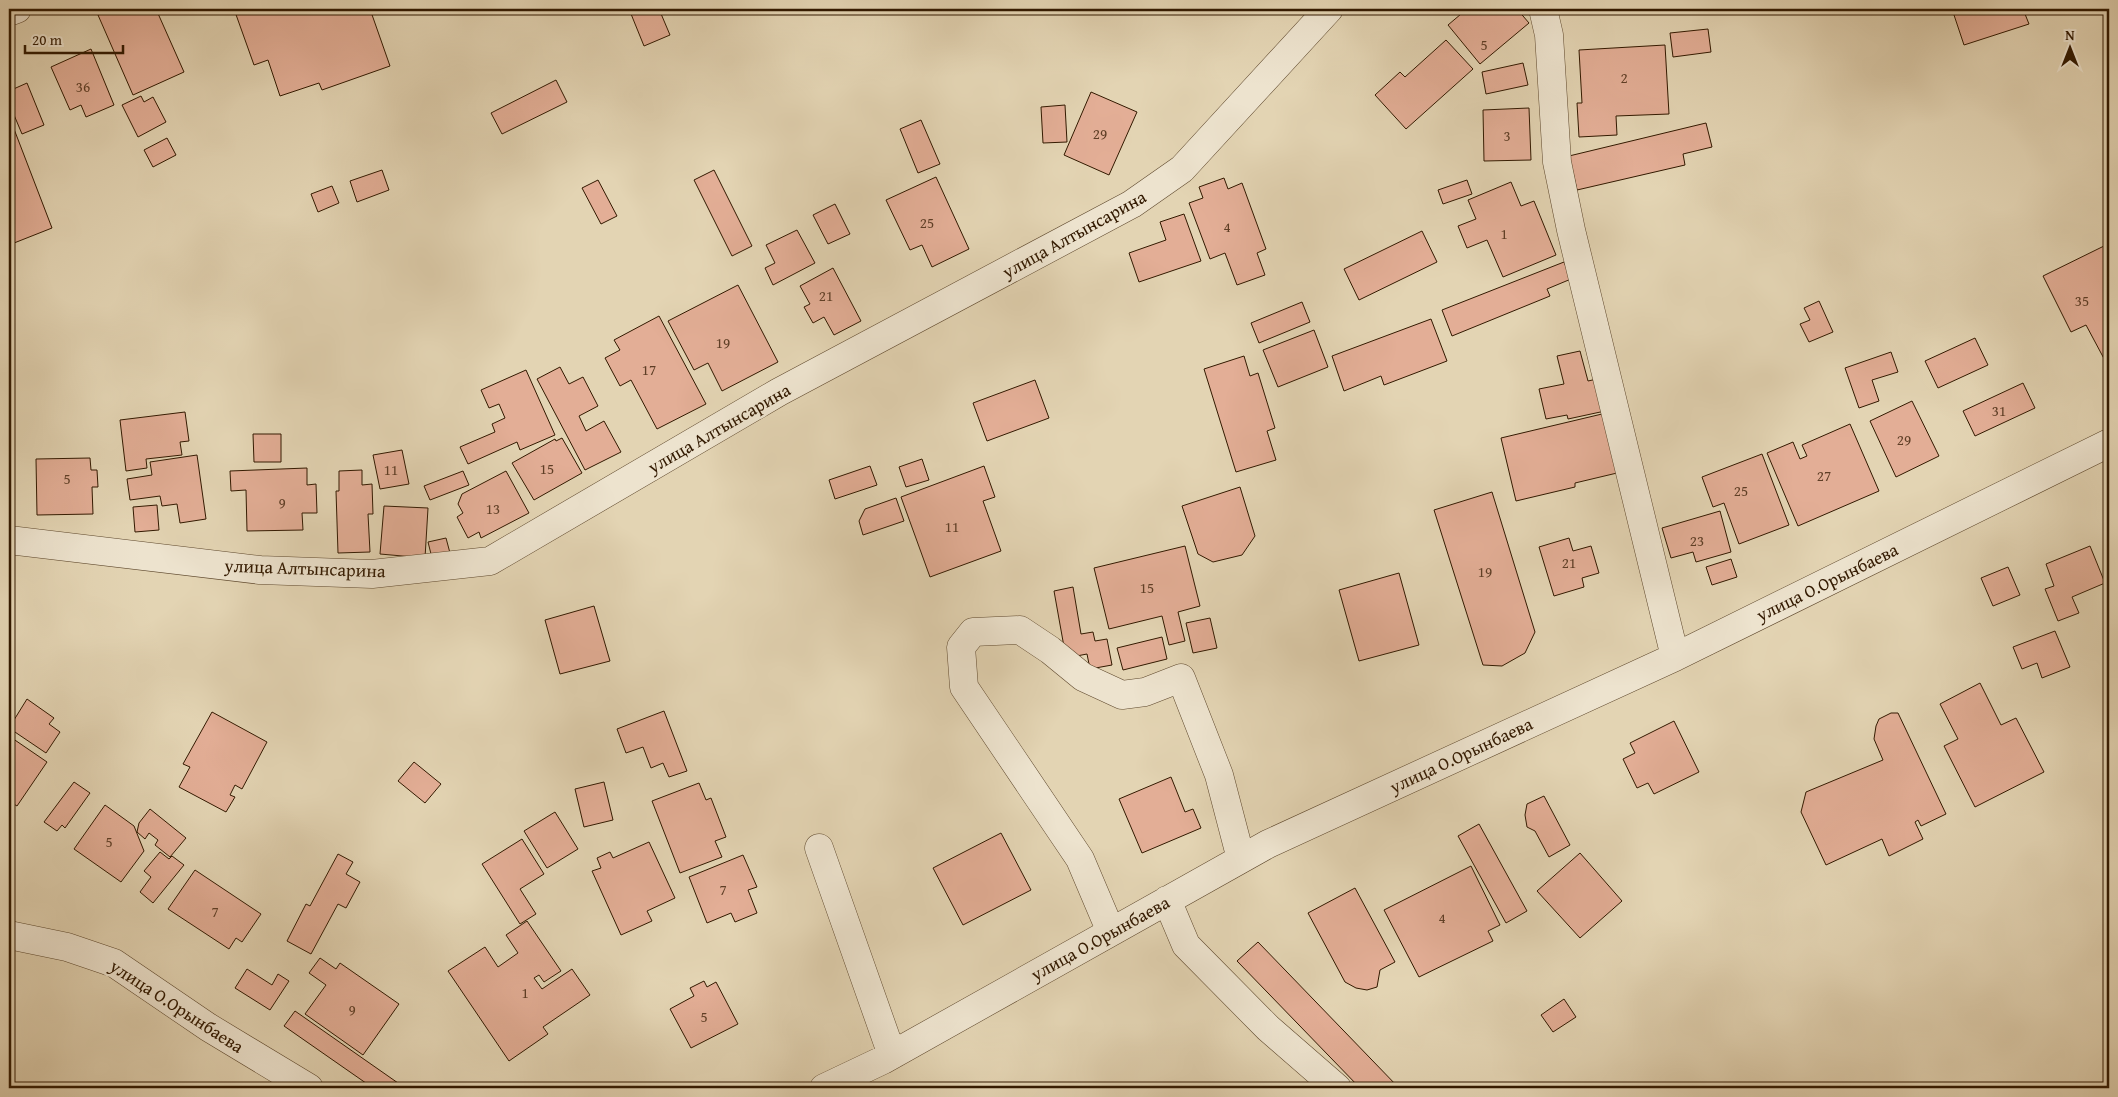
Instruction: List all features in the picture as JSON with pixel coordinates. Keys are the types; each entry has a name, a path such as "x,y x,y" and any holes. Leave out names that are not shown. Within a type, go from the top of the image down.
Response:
{"street":[{"path":"9,12 18,9"},
{"name":"улица Алтынсарина","path":"9,540 279,570 372,574 490,561 779,392 1132,204 1182,169 1329,9"},
{"path":"1543,9 1549,35 1557,162 1569,221 1675,657"},
{"name":"улица О.Орынбаева","path":"824,1088 892,1055 1268,844 1675,657 2109,443"},
{"path":"1111,932 1080,859 964,687 961,647 973,632 1020,630 1050,650 1083,677 1122,695 1145,692 1181,678 1219,775 1241,859"},
{"path":"819,848 892,1055"},
{"path":"1168,900 1186,945 1268,1028 1337,1088"},
{"name":"улица О.Орынбаева","path":"9,936 66,947 114,963 208,1026 309,1088"}],"building":[{"path":"113,9 156,9 184,72 133,95 98,15"},
{"path":"203,9 225,9 217,14"},
{"path":"234,9 370,9 390,66 322,90 319,83 280,96 268,60 254,65"},
{"path":"629,9 659,9 670,35 644,46"},
{"path":"1458,9 1517,9 1529,23 1480,64 1448,25 1461,14"},
{"path":"1952,9 2023,9 2029,24 1964,45"},
{"path":"1708,29 1711,52 1673,57 1670,33"},
{"path":"1446,40 1473,69 1406,129 1375,95 1400,72 1405,77"},
{"path":"1665,45 1669,114 1616,116 1617,135 1579,137 1577,103 1582,103 1579,50"},
{"path":"91,49 114,105 86,117 81,105 70,110 51,67"},
{"path":"1523,63 1528,85 1486,94 1482,72"},
{"path":"556,80 567,102 502,134 491,113"},
{"path":"27,83 44,125 22,134 9,103 9,91"},
{"path":"1091,92 1137,112 1109,175 1064,155"},
{"path":"141,96 144,102 153,97 166,122 138,137 122,105"},
{"path":"1065,105 1067,142 1043,143 1041,107"},
{"path":"1529,108 1531,160 1484,161 1483,110"},
{"path":"9,116 52,228 9,245 9,213 12,212 9,203"},
{"path":"921,120 940,164 918,173 900,129"},
{"path":"1706,123 1712,147 1683,154 1685,165 1577,190 1569,156"},
{"path":"167,138 176,155 153,167 144,150"},
{"path":"382,170 389,190 357,202 350,181"},
{"path":"714,170 752,246 732,256 694,180"},
{"path":"936,177 969,249 932,267 922,245 910,250 886,200"},
{"path":"1224,178 1228,189 1242,183 1266,249 1257,253 1265,275 1237,285 1225,253 1210,259 1189,203 1203,198 1199,187"},
{"path":"598,180 617,216 601,224 582,188"},
{"path":"1467,180 1472,194 1443,204 1438,190"},
{"path":"1511,182 1521,206 1534,201 1556,255 1503,277 1487,240 1467,248 1458,226 1476,219 1468,200"},
{"path":"332,186 339,203 318,212 311,194"},
{"path":"835,204 850,234 828,244 813,215"},
{"path":"1184,214 1201,261 1139,282 1129,253 1166,240 1160,222"},
{"path":"797,230 815,263 773,285 765,268 775,263 766,245"},
{"path":"1422,231 1437,262 1359,300 1344,269"},
{"path":"2104,246 2109,256 2109,368 2086,325 2071,332 2043,276"},
{"path":"1564,262 1571,279 1547,289 1550,296 1452,336 1442,310"},
{"path":"833,268 861,321 834,335 824,317 813,323 804,307 810,304 800,286"},
{"path":"738,285 778,362 722,391 708,363 694,370 668,321"},
{"path":"1819,301 1833,332 1809,342 1800,324 1810,320 1804,308"},
{"path":"1302,302 1310,322 1259,343 1251,323"},
{"path":"659,316 706,404 657,429 631,380 620,386 605,358 620,350 614,340"},
{"path":"1431,319 1447,361 1384,385 1381,376 1344,391 1332,356"},
{"path":"1314,330 1328,367 1278,387 1263,350"},
{"path":"1975,338 1988,365 1938,388 1925,361"},
{"path":"1580,351 1588,381 1597,379 1605,411 1568,419 1567,415 1546,419 1539,389 1564,384 1557,356"},
{"path":"1891,352 1898,372 1872,380 1879,401 1859,408 1845,368"},
{"path":"1244,356 1250,376 1258,373 1275,428 1267,431 1276,460 1236,472 1204,369"},
{"path":"560,367 569,384 583,377 598,406 579,416 586,431 604,421 621,452 585,470 537,379"},
{"path":"526,370 555,435 520,450 517,442 468,464 460,447 495,432 492,424 505,418 499,404 489,408 481,390"},
{"path":"1035,380 1049,418 987,441 973,403"},
{"path":"2023,383 2035,408 1975,436 1963,411"},
{"path":"1912,401 1939,456 1896,477 1870,421"},
{"path":"185,412 189,441 180,442 182,455 146,459 147,468 126,471 120,420"},
{"path":"1602,414 1617,473 1575,483 1575,487 1516,501 1501,438"},
{"path":"1850,424 1879,491 1798,526 1767,453 1793,442 1800,459 1807,456 1802,445"},
{"path":"253,434 281,434 281,462 254,462"},
{"path":"562,438 582,473 534,500 512,463 555,439 556,441"},
{"path":"402,450 409,484 380,489 373,455"},
{"path":"1762,454 1789,525 1739,544 1724,503 1713,507 1702,477"},
{"path":"197,455 206,519 180,523 177,504 162,506 160,496 130,500 127,479 152,475 150,462"},
{"path":"90,458 91,470 97,470 98,487 92,487 93,514 37,515 36,459"},
{"path":"922,459 929,480 906,487 899,467"},
{"path":"870,466 877,485 835,499 829,480"},
{"path":"984,466 995,497 983,501 1001,551 930,577 901,497"},
{"path":"307,468 307,485 316,484 317,513 302,513 303,530 247,531 246,490 231,491 230,471"},
{"path":"362,470 362,485 372,484 373,514 368,514 370,552 338,553 336,491 339,491 339,471"},
{"path":"463,471 469,485 430,500 424,486"},
{"path":"506,471 529,513 481,538 479,532 468,538 457,517 463,513 458,504 462,494"},
{"path":"1240,487 1255,536 1242,555 1213,562 1198,554 1182,506"},
{"path":"1492,492 1535,632 1525,653 1502,666 1483,665 1434,510"},
{"path":"896,498 904,521 863,535 859,521 865,509"},
{"path":"157,505 159,530 135,532 133,507"},
{"path":"384,506 428,508 425,558 380,554"},
{"path":"1720,511 1731,552 1696,562 1693,552 1671,558 1662,528"},
{"path":"446,538 450,553 432,558 428,542"},
{"path":"1569,538 1573,551 1591,546 1599,573 1582,578 1584,587 1554,596 1539,547"},
{"path":"1185,546 1200,606 1178,612 1185,641 1169,645 1162,616 1109,629 1094,568"},
{"path":"2090,546 2105,583 2072,597 2079,613 2058,621 2045,589 2054,586 2046,564"},
{"path":"1731,559 1737,577 1712,585 1706,567"},
{"path":"2008,567 2020,595 1993,606 1981,578"},
{"path":"1399,573 1419,645 1359,661 1339,590"},
{"path":"1073,587 1081,634 1093,632 1095,641 1107,639 1112,665 1090,669 1087,654 1066,658 1054,591"},
{"path":"594,606 610,661 560,674 545,620"},
{"path":"1210,618 1217,648 1193,653 1186,623"},
{"path":"2055,631 2070,667 2042,678 2037,663 2022,669 2013,647"},
{"path":"1162,637 1167,659 1123,670 1117,648"},
{"path":"1980,683 2001,725 2016,718 2044,772 1975,807 1944,746 1958,739 1940,704"},
{"path":"27,699 54,718 49,724 60,732 46,753 9,728"},
{"path":"664,711 687,771 669,777 663,763 651,768 643,747 626,753 617,729"},
{"path":"212,712 267,742 242,789 235,785 230,795 235,797 226,812 179,787 190,767 183,764"},
{"path":"1891,713 1898,713 1946,814 1921,826 1918,820 1915,822 1923,839 1889,856 1882,839 1826,865 1801,812 1806,792 1883,760 1874,739 1876,726 1879,719"},
{"path":"1674,721 1699,772 1654,794 1648,783 1637,788 1623,759 1635,753 1630,743"},
{"path":"9,736 47,762 17,806 9,801"},
{"path":"414,762 441,784 425,803 398,781"},
{"path":"1171,777 1185,812 1193,809 1201,828 1142,853 1119,799"},
{"path":"74,782 90,793 65,828 62,825 57,831 44,822"},
{"path":"604,782 613,820 584,827 575,789"},
{"path":"699,783 706,800 711,798 726,837 715,841 722,857 680,873 652,801"},
{"path":"1544,796 1570,845 1549,857 1535,831 1527,827 1525,815 1527,804"},
{"path":"105,805 134,826 144,851 121,882 74,849"},
{"path":"150,809 186,838 170,857 155,845 158,840 149,833 145,839 137,832 139,823"},
{"path":"555,812 578,849 547,868 524,831"},
{"path":"1479,824 1527,911 1506,923 1458,836"},
{"path":"1001,833 1031,890 963,925 933,868"},
{"path":"522,839 544,874 520,889 536,914 520,924 482,864"},
{"path":"649,842 675,898 647,911 652,921 621,935 592,871 601,868 597,858 610,852 613,858"},
{"path":"160,852 169,859 172,856 184,865 153,903 140,892 151,877 144,871"},
{"path":"1580,853 1622,901 1580,938 1537,891"},
{"path":"338,854 353,862 346,874 360,882 346,908 338,904 311,954 287,941 306,904 310,906"},
{"path":"743,855 757,887 748,890 757,913 735,922 731,913 707,923 689,877"},
{"path":"1471,866 1500,925 1488,931 1493,941 1419,977 1384,910"},
{"path":"195,870 261,914 242,942 236,938 229,949 168,909"},
{"path":"1355,888 1395,962 1380,970 1377,987 1367,990 1356,988 1345,982 1308,913"},
{"path":"527,921 561,971 544,982 539,975 534,978 542,989 572,969 590,995 543,1027 548,1034 509,1061 448,971 485,947 498,967 518,953 506,935"},
{"path":"1258,942 1399,1088 1360,1088 1237,961"},
{"path":"320,958 336,969 340,963 399,1004 363,1055 305,1014 326,985 309,973"},
{"path":"247,969 272,985 278,974 289,981 270,1010 235,988"},
{"path":"704,981 707,987 716,982 738,1024 691,1048 670,1009 694,996 690,988"},
{"path":"1564,999 1576,1017 1553,1032 1541,1015"},
{"path":"295,1011 398,1083 395,1088 373,1088 284,1026"}]}
